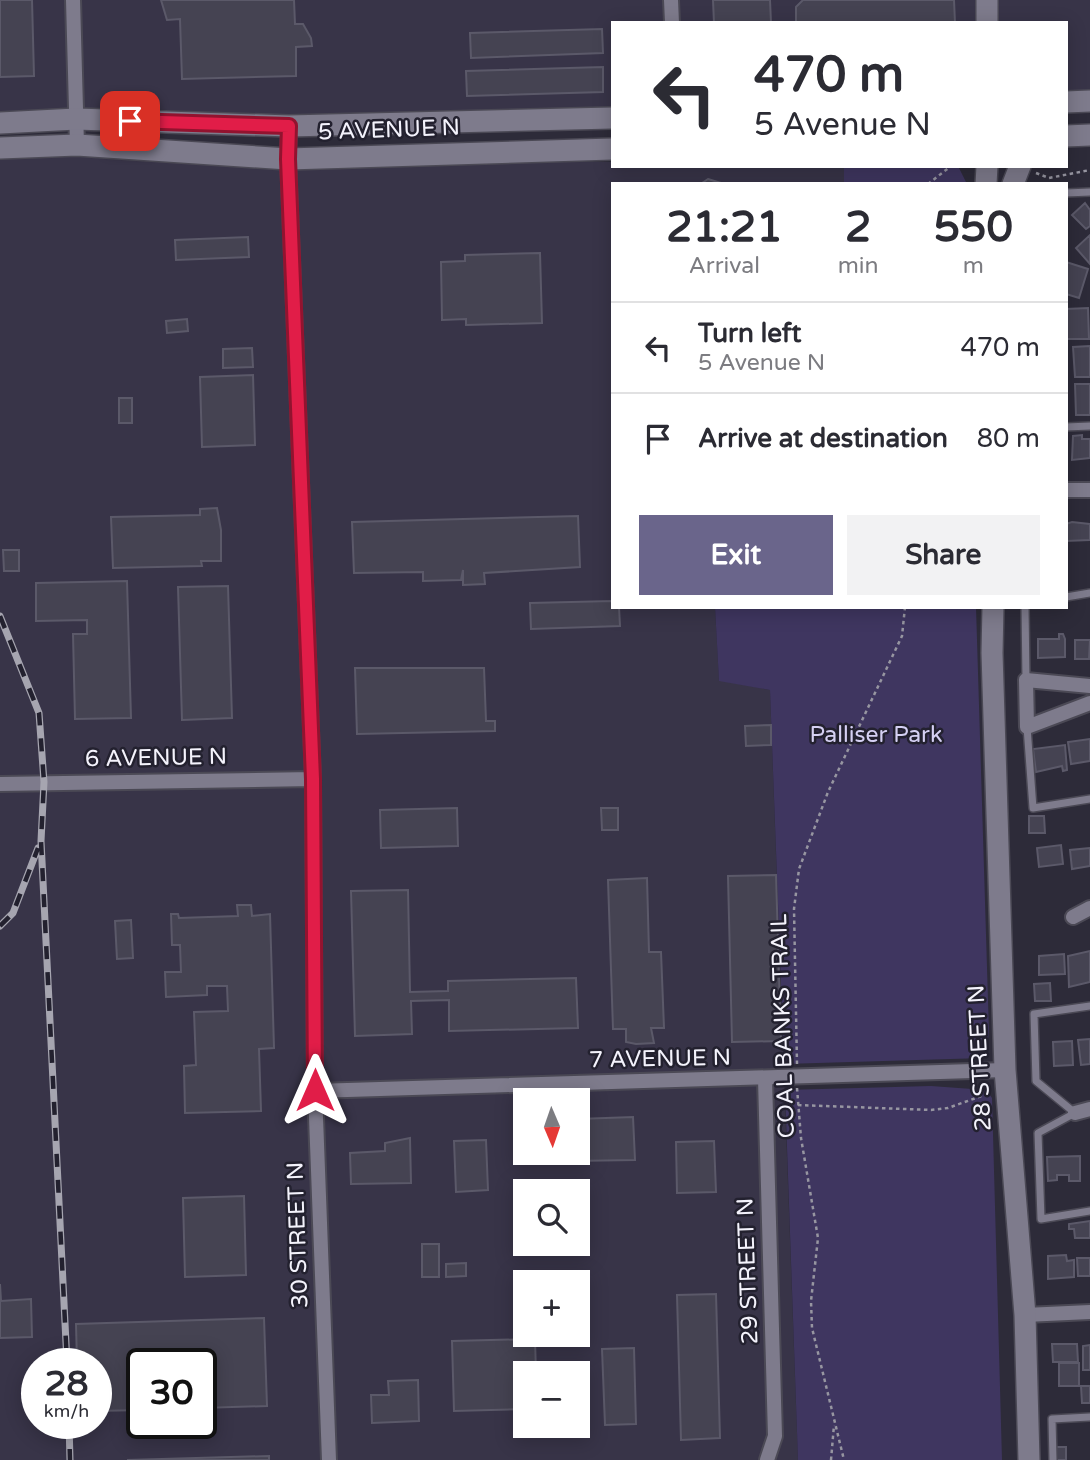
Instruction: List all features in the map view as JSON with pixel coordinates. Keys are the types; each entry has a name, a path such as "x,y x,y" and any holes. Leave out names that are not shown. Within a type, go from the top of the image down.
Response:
{"main road":[{"path":"987,0 987,21"},
{"path":"1068,102 1090,101"},
{"name":"5 AVENUE N","path":"0,122 76,119 289,126 611,118"},
{"name":"5 AVENUE N","path":"0,148 77,145 288,159 611,149"},
{"path":"1015,182 1027,169"},
{"name":"28 STREET N","path":"986,609 992,653"},
{"name":"28 STREET N","path":"993,609 992,653 1005,1070 1025,1315 1029,1460"}],"street":[{"path":"73,0 77,145"},
{"path":"671,0 672,21"},
{"name":"30 STREET N","path":"289,126 288,159 313,779 315,1090 329,1460"},
{"path":"1068,490 1090,489"},
{"path":"1090,686 1026,680 1027,727 1090,703"},
{"name":"6 AVENUE N","path":"0,784 313,779"},
{"path":"1073,917 1090,908"},
{"name":"7 AVENUE N","path":"315,1090 1005,1070"},
{"name":"29 STREET N","path":"765,1079 775,1436 767,1460"},
{"path":"1075,1113 1090,1109"},
{"path":"1025,1315 1090,1312"}],"lane":[{"path":"1068,193 1090,192"},
{"path":"1068,426 1090,426"},
{"path":"1068,597 1090,593"},
{"path":"1026,609 1026,680"},
{"path":"1027,727 1033,807 1090,799"},
{"path":"1090,1006 1034,1014 1036,1081 1075,1113 1038,1133 1041,1219 1090,1212"},
{"path":"1053,1460 1052,1419 1090,1417"}],"path":[{"path":"931,182 948,168"},
{"path":"1027,169 1049,178 1090,170"},
{"name":"COAL BANKS TRAIL","path":"844,1460 812,1328 811,1301 818,1238 798,1105 795,885 804,849 823,803 902,636 905,609"},
{"path":"798,1105 931,1110 955,1106 984,1093 1007,1092"},
{"path":"831,1460 835,1421"}],"shaded area":[{"path":"0,0 1090,0 1090,102 1068,104 1068,21 611,21 611,113 338,118 125,108 0,113"},
{"path":"0,147 288,159 611,162 611,168 844,168 844,182 611,182 611,609 715,609 719,680 770,690 798,1460 0,1460"}],"green space":[{"path":"844,168 959,168 966,182 844,182"},
{"name":"Palliser Park","path":"715,609 976,609 989,1033 984,1058 784,1064 770,690 719,681"},
{"path":"931,1086 986,1090 992,1098 1002,1460 798,1460 785,1090"}],"building":[{"path":"0,0 32,0 34,76 0,77"},
{"path":"161,0 294,0 295,24 303,24 311,38 312,46 296,47 296,76 182,79 180,19 167,20"},
{"path":"713,0 770,0 771,21 714,21"},
{"path":"803,0 954,0 955,21 796,21 796,7"},
{"path":"602,29 603,53 471,58 470,33"},
{"path":"603,67 603,92 467,96 466,71"},
{"path":"1085,203 1090,210 1090,226 1086,229 1072,215"},
{"path":"1090,235 1090,264 1076,248"},
{"path":"248,237 249,257 176,260 175,240"},
{"path":"540,253 542,323 466,325 466,319 442,320 441,262 465,261 465,255"},
{"path":"1068,263 1088,269 1079,298 1068,295"},
{"path":"1088,308 1089,339 1068,339 1068,309"},
{"path":"187,319 188,331 167,333 166,321"},
{"path":"1090,346 1090,377 1075,377 1073,347"},
{"path":"252,348 253,367 223,368 223,349"},
{"path":"253,375 255,445 202,447 200,377"},
{"path":"1075,384 1090,384 1090,415 1076,415"},
{"path":"119,398 132,398 132,423 119,423"},
{"path":"1082,435 1082,439 1090,439 1090,458 1072,460 1073,436"},
{"path":"217,508 221,530 221,561 201,561 202,566 113,568 111,517 200,515 200,509"},
{"path":"578,516 580,567 484,573 485,584 463,585 463,570 461,580 423,581 423,572 354,573 352,522"},
{"path":"1068,523 1090,524 1090,540 1068,541"},
{"path":"3,550 19,550 19,571 4,571"},
{"path":"127,581 131,718 75,719 73,634 87,634 87,620 36,621 36,583"},
{"path":"228,586 232,718 182,720 178,587"},
{"path":"611,601 611,609 619,609 620,626 531,629 530,603"},
{"path":"1059,634 1063,634 1065,639 1065,657 1038,658 1038,639 1059,639"},
{"path":"1075,640 1090,640 1089,659 1075,659"},
{"path":"355,668 484,668 486,721 495,721 495,731 357,734"},
{"path":"771,725 771,745 746,746 745,726"},
{"path":"1090,739 1090,761 1071,764 1068,742"},
{"path":"1065,745 1067,770 1063,771 1062,766 1036,772 1033,749"},
{"path":"457,808 458,846 381,848 380,810"},
{"path":"601,808 618,808 618,830 602,830"},
{"path":"1029,816 1044,816 1045,833 1029,833"},
{"path":"1061,845 1063,864 1039,867 1037,848"},
{"path":"1090,848 1090,866 1072,869 1070,850"},
{"path":"776,875 781,1041 732,1042 728,876"},
{"path":"647,878 649,952 661,952 664,1028 651,1028 654,1043 636,1044 626,1042 626,1029 613,1029 608,880"},
{"path":"408,890 410,992 448,991 448,981 576,978 578,1028 449,1031 449,1000 411,1001 412,1034 355,1036 351,891"},
{"path":"237,905 251,905 252,916 270,914 274,1048 259,1049 261,1111 185,1113 184,1066 196,1065 194,1012 228,1011 227,986 207,986 207,995 166,997 165,972 181,972 180,945 172,945 171,914 178,914 179,918 238,916"},
{"path":"131,920 133,958 117,959 115,921"},
{"path":"1090,951 1090,982 1069,987 1068,956"},
{"path":"1064,954 1065,974 1039,975 1039,956"},
{"path":"1050,983 1051,1001 1035,1001 1034,984"},
{"path":"1090,1039 1090,1064 1081,1065 1078,1040"},
{"path":"1072,1041 1073,1065 1054,1066 1053,1042"},
{"path":"633,1117 635,1160 590,1161 590,1119"},
{"path":"410,1138 411,1183 351,1184 350,1153 385,1151 385,1143"},
{"path":"486,1140 488,1190 456,1192 454,1141"},
{"path":"714,1141 716,1192 677,1193 676,1142"},
{"path":"1080,1156 1080,1181 1069,1181 1069,1175 1057,1175 1057,1180 1048,1181 1047,1157"},
{"path":"244,1196 246,1275 185,1277 183,1198"},
{"path":"1090,1221 1090,1238 1075,1238 1074,1229 1069,1229 1069,1224"},
{"path":"422,1244 439,1244 439,1277 422,1277"},
{"path":"1066,1255 1067,1261 1074,1260 1074,1277 1048,1279 1048,1256"},
{"path":"1077,1258 1090,1258 1090,1276 1078,1276"},
{"path":"466,1263 466,1276 446,1277 446,1264"},
{"path":"0,1284 1,1301 31,1299 32,1337 0,1338"},
{"path":"716,1294 720,1438 681,1440 677,1295"},
{"path":"264,1318 267,1406 217,1408 217,1348 126,1348 126,1410 112,1411 112,1348 77,1348 76,1324"},
{"path":"513,1340 513,1347 535,1347 536,1361 513,1361 513,1409 454,1411 452,1341"},
{"path":"1052,1344 1077,1344 1078,1362 1053,1362"},
{"path":"1090,1345 1090,1370 1083,1370 1083,1346"},
{"path":"634,1348 636,1424 605,1425 602,1349"},
{"path":"1059,1363 1079,1363 1079,1386 1059,1386"},
{"path":"418,1380 419,1421 372,1423 371,1395 389,1395 388,1381"},
{"path":"1081,1386 1090,1386 1090,1403 1082,1403"},
{"path":"1055,1447 1066,1447 1066,1460 1056,1460"},
{"path":"269,1456 269,1460 127,1460"}],"railway":[{"path":"0,616 39,713 44,782 41,841 66,1348"},
{"path":"0,926 13,913 38,848"},
{"path":"69,1439 70,1460"}],"route":[{"path":"130,121 289,126 288,159 313,779 315,1090"}]}
